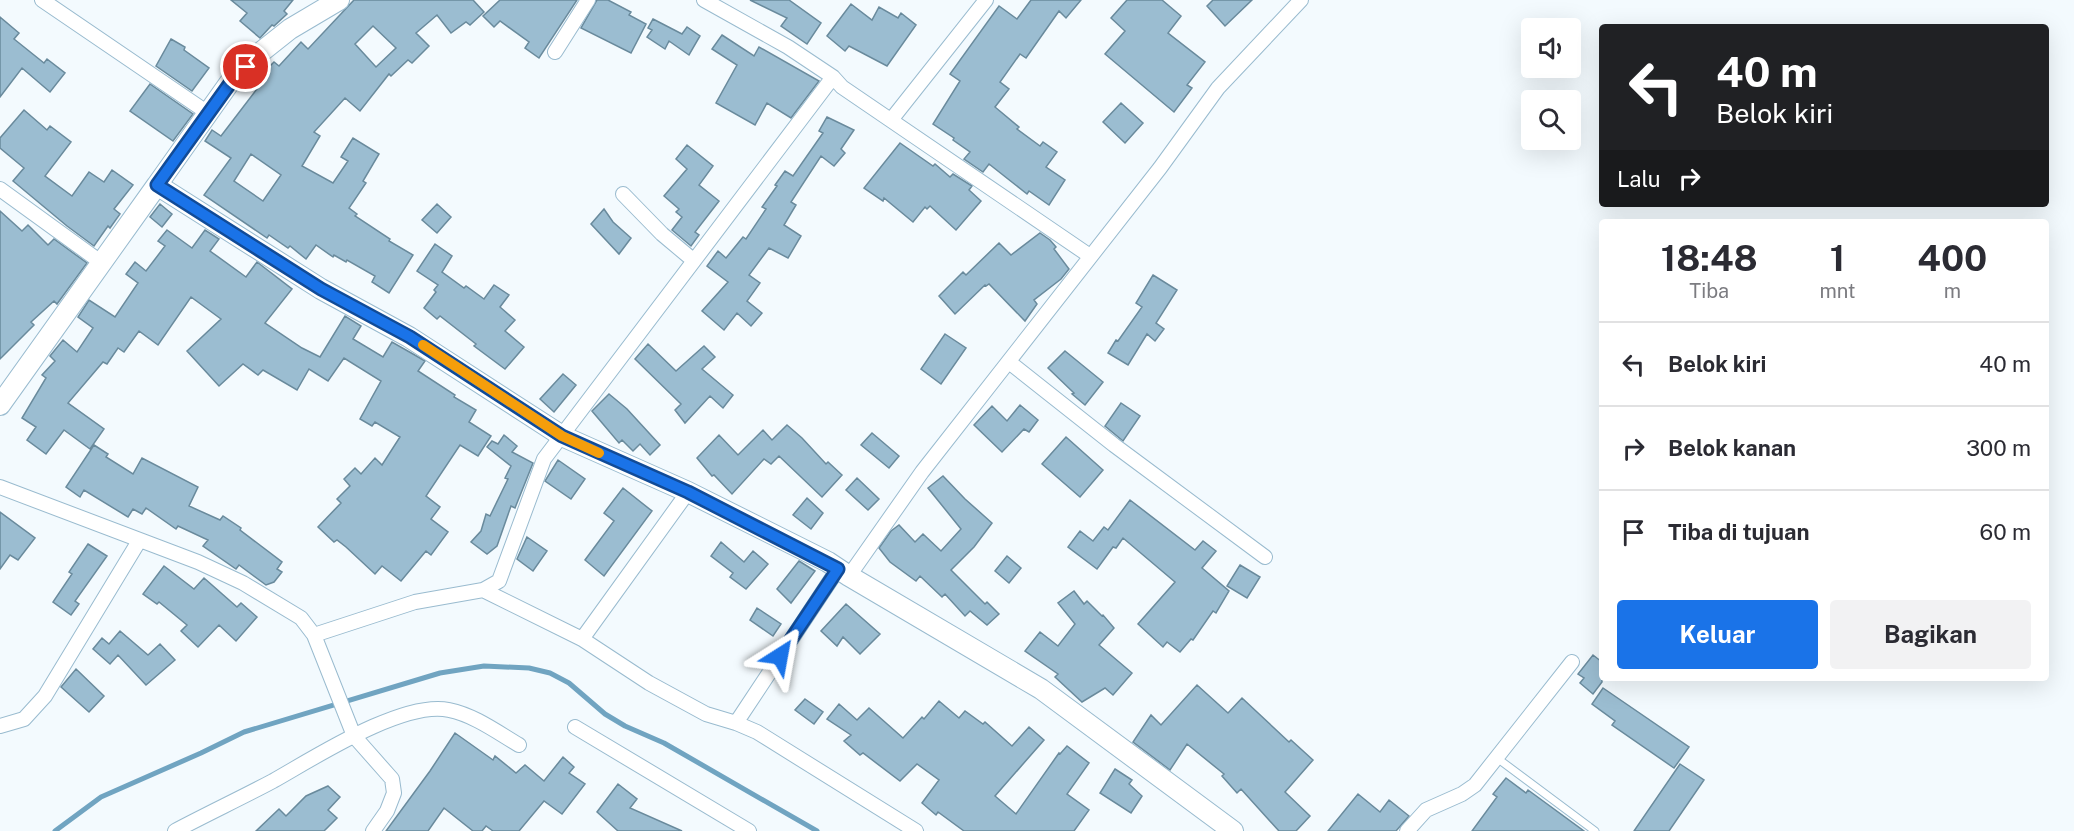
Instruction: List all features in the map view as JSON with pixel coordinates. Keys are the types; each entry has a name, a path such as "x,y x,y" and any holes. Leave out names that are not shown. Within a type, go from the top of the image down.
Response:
{"main road":[{"path":"0,405 231,82 261,52 290,28 339,0"},
{"path":"157,185 321,289 410,337 562,436 688,492 843,573 1041,689 1233,831"}],"street":[{"path":"42,0 208,113"},
{"path":"555,52 588,0"},
{"path":"704,0 778,42 833,77 842,87 1090,256"},
{"path":"891,120 987,0"},
{"path":"736,723 843,573 1160,168 1218,88 1301,0"},
{"path":"314,635 415,602 483,590 499,581 544,459 833,77"},
{"path":"0,189 102,263"},
{"path":"623,194 662,234 693,260"},
{"path":"1010,362 1114,445 1265,557"},
{"path":"0,487 198,562 243,583 301,618 314,635 354,736 392,779 394,793 387,811 373,831"},
{"path":"582,639 688,492"},
{"path":"0,726 24,719 45,696 139,541"},
{"path":"483,590 582,639 649,683 706,714 757,732 916,831"},
{"path":"1407,831 1426,810 1462,794 1475,785 1572,662"},
{"path":"175,831 354,736 393,718 432,709 449,710 475,719 519,745"},
{"path":"575,727 749,831"}],"lane":[{"path":"1497,758 1595,831"}],"building":[{"path":"231,0 293,0 284,11 287,14 260,38 240,21 247,13"},
{"path":"354,0 473,0 484,12 470,25 466,22 451,33 437,15 416,33 429,46 412,63 408,60 391,76 389,74 360,111 345,98 314,132 320,136 302,166 333,183 348,161 341,157 353,138 379,154 363,181 366,183 349,208 357,214 355,216 390,239 389,241 413,255 389,293 372,282 375,276 347,260 346,262 334,255 333,257 316,245 306,259 290,246 288,248 269,235 267,238 204,195 231,158 205,141 212,130 221,136 260,85 255,81 274,62 279,66 301,42 308,49","holes":["373,26 396,48 376,67 355,44","251,154 281,175 263,201 234,181"]},
{"path":"500,0 577,0 539,58 525,48 529,42 500,21 494,27 483,16"},
{"path":"597,0 608,0 631,12 629,15 646,24 631,53 581,28"},
{"path":"750,0 789,0 821,23 807,44 781,26 787,18"},
{"path":"1031,0 1081,0 1066,18 1059,11 1026,58 1020,54 1000,82 1009,89 995,107 1019,127 1017,129 1040,146 1043,142 1057,152 1046,167 1065,180 1049,205 1029,191 1027,194 989,164 983,172 964,159 970,152 933,124 960,81 950,74 999,6 1017,19"},
{"path":"1127,0 1162,0 1181,16 1168,33 1205,62 1187,85 1192,88 1174,112 1105,54 1125,31 1111,18"},
{"path":"1213,0 1252,0 1225,26 1207,6"},
{"path":"851,4 872,20 879,7 898,18 901,13 916,25 887,66 849,46 845,51 827,36"},
{"path":"0,17 19,33 14,39 44,63 47,59 65,73 50,92 22,68 0,97"},
{"path":"653,19 682,34 687,27 700,36 689,55 669,41 665,49 647,37 652,30 648,28"},
{"path":"722,35 754,56 759,47 819,81 791,118 767,103 755,125 716,103 737,65 712,49"},
{"path":"171,39 185,47 184,50 209,68 192,91 156,66"},
{"path":"150,84 193,114 173,141 130,111"},
{"path":"1121,103 1143,123 1125,143 1103,122"},
{"path":"24,110 47,130 50,126 71,142 45,176 72,196 89,172 104,182 112,170 133,185 114,209 120,214 94,246 13,181 24,168 0,148 0,138"},
{"path":"827,117 854,130 841,149 845,153 834,166 821,156 791,202 796,205 784,225 801,236 788,258 769,248 749,275 760,283 747,301 762,313 751,326 737,313 724,330 702,311 728,282 707,266 718,251 726,258 743,237 746,239 766,209 762,207 777,186 775,185 785,171 793,176 823,133 819,131"},
{"path":"900,143 933,166 935,164 950,177 953,174 972,186 969,190 981,201 956,230 930,206 927,209 925,207 913,222 884,198 883,201 864,188"},
{"path":"687,145 713,166 699,185 719,201 695,232 699,235 691,246 672,230 682,217 676,212 679,209 664,196 687,169 676,159"},
{"path":"160,204 172,214 162,227 150,217"},
{"path":"437,204 451,217 437,233 422,220"},
{"path":"604,209 613,222 631,238 619,254 591,224"},
{"path":"0,211 22,231 28,225 48,245 54,239 87,263 57,304 54,301 31,322 34,325 0,359"},
{"path":"167,230 192,248 205,230 219,239 210,251 246,277 257,262 292,289 265,323 302,348 320,357 345,316 361,326 353,339 383,357 392,342 413,354 425,361 418,371 476,410 469,422 491,436 478,456 460,445 426,496 440,507 431,519 448,532 431,555 426,551 401,581 382,566 375,574 346,547 337,540 334,542 318,527 341,503 337,499 350,486 344,479 355,468 361,474 375,458 382,465 400,437 375,422 372,426 360,419 381,381 344,358 328,381 309,369 297,390 263,370 258,375 243,364 219,386 187,351 221,319 191,297 158,345 139,331 124,352 118,348 107,364 103,362 68,403 104,429 90,449 64,430 46,454 27,440 36,427 22,418 46,378 42,375 55,361 50,356 63,340 77,352 93,328 78,317 89,300 115,317 138,283 126,274 135,262 146,271 165,246 158,241"},
{"path":"1040,233 1056,247 1054,249 1069,269 1061,279 1034,300 1037,304 1025,321 989,284 985,285 955,314 939,296 963,272 966,275 999,243 1011,255"},
{"path":"435,244 452,256 442,272 464,288 466,286 484,299 494,285 509,295 500,307 515,320 505,331 524,347 505,369 440,316 437,319 424,308 436,292 434,290 438,285 417,271"},
{"path":"1153,275 1177,290 1156,323 1164,329 1155,341 1147,334 1128,365 1108,353 1142,307 1136,303"},
{"path":"945,334 966,348 941,384 921,369"},
{"path":"648,344 676,371 704,346 715,357 702,369 733,395 723,408 710,396 685,423 675,410 681,404 635,359"},
{"path":"1065,351 1103,382 1085,405 1048,368"},
{"path":"563,374 576,385 554,412 540,399"},
{"path":"609,394 627,409 660,445 650,455 640,444 633,451 622,440 619,443 592,411"},
{"path":"1121,403 1140,416 1123,441 1105,426"},
{"path":"1020,405 1038,420 1029,432 1024,429 1002,452 974,425 992,406 1007,421"},
{"path":"787,425 826,464 828,462 842,475 822,497 779,456 771,464 764,459 732,494 697,458 719,435 738,455 763,430 772,440"},
{"path":"872,433 899,456 889,468 861,445"},
{"path":"504,435 517,446 512,452 533,463 515,508 511,506 497,546 487,554 471,542 481,531 486,514 490,516 508,479 505,478 511,466 487,447 492,441 498,444"},
{"path":"1066,437 1103,470 1080,497 1042,464"},
{"path":"94,445 108,454 106,457 133,474 142,458 198,487 189,506 220,520 223,516 241,528 240,530 282,562 277,569 282,572 274,582 266,585 239,565 236,569 203,546 208,540 178,526 176,529 146,508 142,514 133,509 128,517 84,490 80,497 66,487"},
{"path":"558,460 585,479 571,499 545,481"},
{"path":"943,476 992,523 974,547 951,570 985,604 987,602 999,614 987,625 970,611 965,616 945,594 942,597 920,576 916,581 890,562 879,548 891,531 899,525 915,542 923,534 941,551 961,529 928,488"},
{"path":"857,478 879,499 868,510 846,490"},
{"path":"623,488 652,511 604,576 585,560 614,521 604,513"},
{"path":"807,498 823,513 811,529 793,515"},
{"path":"1130,500 1195,550 1203,541 1216,551 1202,568 1229,591 1216,613 1213,611 1193,640 1191,639 1180,652 1167,642 1163,647 1138,624 1175,582 1123,538 1116,548 1113,547 1097,569 1068,547 1080,531 1093,541 1104,527 1108,530"},
{"path":"0,512 35,538 18,560 10,555 0,569"},
{"path":"527,537 547,551 533,571 517,559"},
{"path":"721,542 744,562 753,551 768,564 746,589 730,577 733,573 711,556"},
{"path":"88,544 107,556 75,601 79,604 71,615 53,602 72,574 69,572"},
{"path":"1007,556 1021,568 1009,583 995,571"},
{"path":"799,561 815,571 791,603 777,589"},
{"path":"1240,565 1260,577 1247,598 1227,586"},
{"path":"164,566 194,589 204,578 237,607 241,603 257,617 236,641 219,625 198,647 181,631 187,625 159,602 157,604 143,594"},
{"path":"1074,591 1084,604 1087,601 1114,628 1099,645 1132,673 1113,695 1105,688 1082,702 1055,677 1058,674 1025,651 1040,632 1058,646 1075,624 1058,603"},
{"path":"846,604 880,634 860,654 843,637 837,646 821,631"},
{"path":"757,608 781,624 773,636 750,620"},
{"path":"120,631 148,655 160,644 175,660 146,685 118,655 110,664 93,649 102,638 109,644"},
{"path":"1593,655 1599,660 1599,681 1602,682 1593,694 1580,683 1584,678 1578,674"},
{"path":"76,669 104,696 89,712 61,687"},
{"path":"1197,685 1228,713 1242,698 1289,742 1291,740 1313,760 1285,792 1310,816 1296,831 1279,831 1241,789 1237,793 1222,776 1224,774 1187,744 1170,770 1133,742 1151,715 1161,725"},
{"path":"1603,688 1689,747 1674,768 1612,725 1615,721 1592,704"},
{"path":"805,699 823,712 814,724 795,710"},
{"path":"939,701 959,718 965,711 983,724 985,722 1012,746 1029,727 1044,740 995,796 1016,814 1059,753 1067,746 1089,763 1067,794 1089,810 1074,831 964,831 938,812 936,815 922,803 939,780 917,764 900,781 863,753 860,755 844,741 851,735 827,719 839,704 857,720 869,708 903,738 922,717 924,719"},
{"path":"455,733 493,760 495,756 516,773 525,765 544,781 563,757 574,767 569,773 585,784 562,814 544,801 519,831 493,831 486,826 482,831 473,831 444,808 428,831 386,831"},
{"path":"1680,764 1704,780 1669,831 1634,831"},
{"path":"1115,769 1132,780 1129,784 1142,796 1131,813 1100,793"},
{"path":"1506,778 1526,793 1528,790 1584,831 1472,831 1497,797 1493,794"},
{"path":"618,784 637,799 630,808 682,831 618,831 597,812"},
{"path":"328,786 340,797 328,810 337,818 324,831 256,831 279,809 286,816 306,796"},
{"path":"1358,794 1380,812 1389,800 1409,816 1396,831 1328,831"}],"waterway":[{"path":"55,831 101,797 244,732 440,673 484,666 529,668 550,673 569,683 605,714 625,726 664,743 817,831"}],"slow traffic":[{"path":"423,345 562,436 599,453"}],"route":[{"path":"246,67 231,82 157,185 321,289 410,337 562,436 688,492 838,569 780,656"}]}
